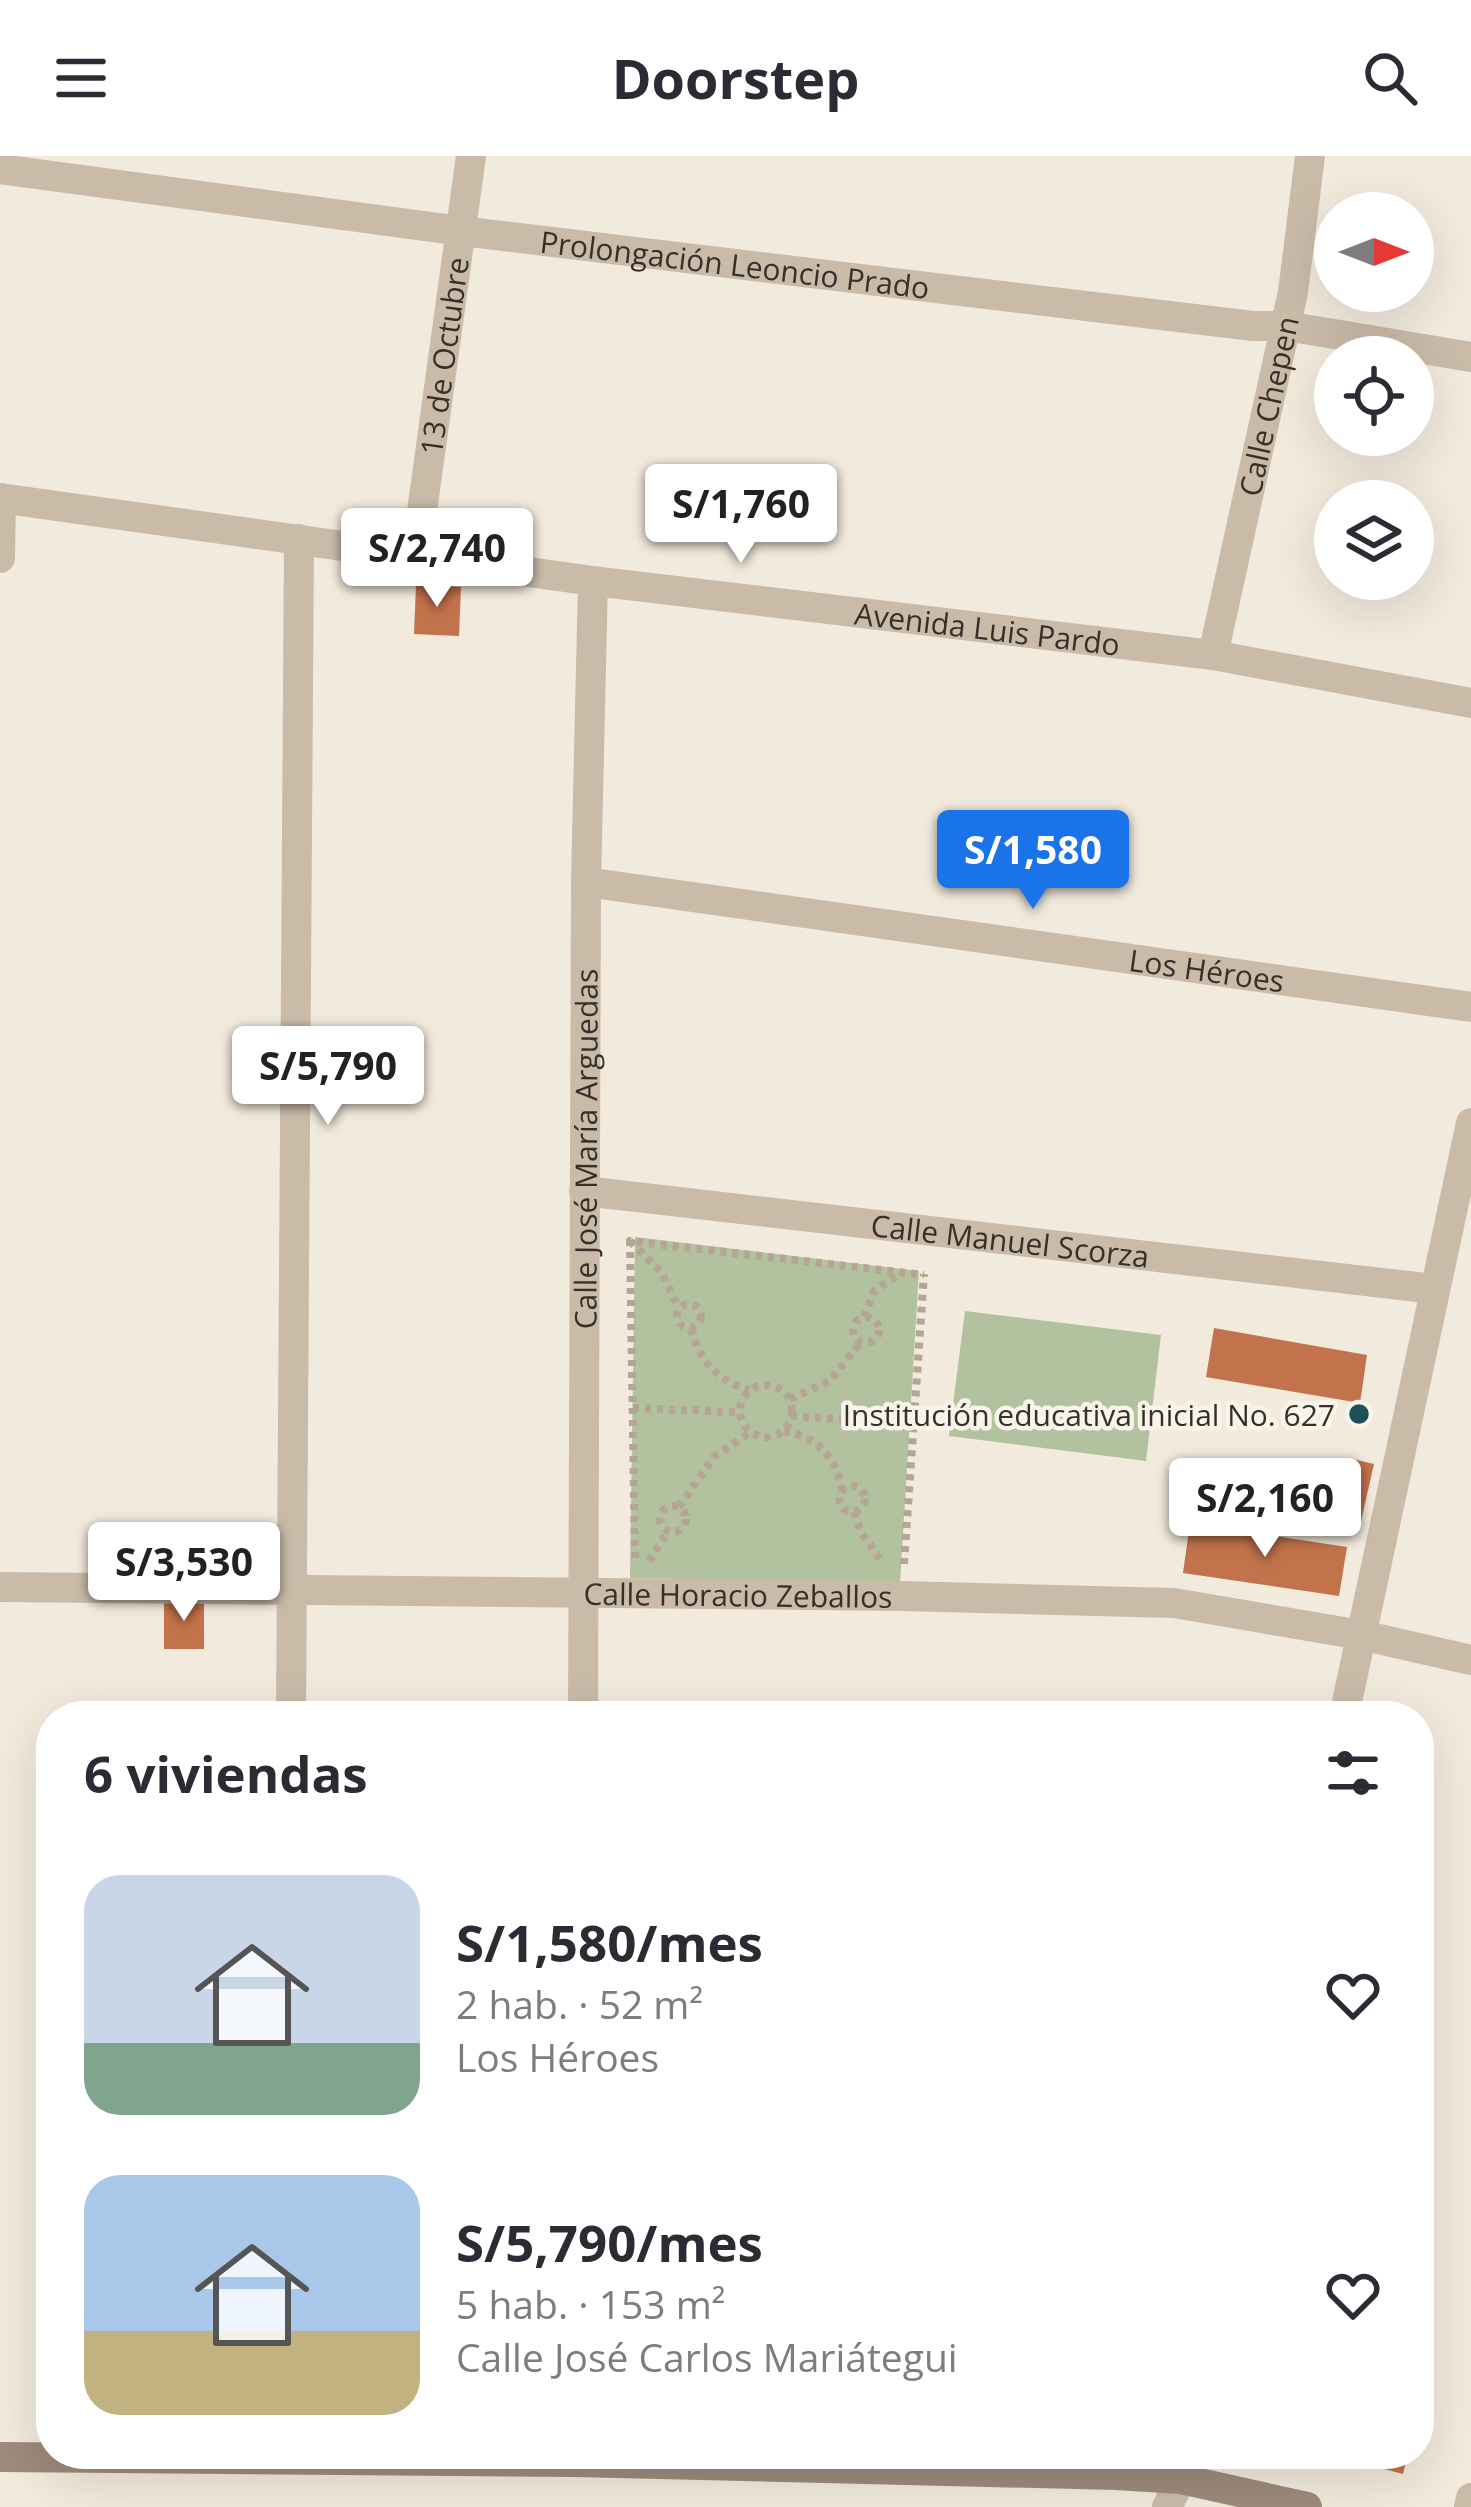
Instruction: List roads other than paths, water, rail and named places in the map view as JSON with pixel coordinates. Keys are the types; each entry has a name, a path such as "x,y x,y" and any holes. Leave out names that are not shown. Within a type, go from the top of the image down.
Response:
{"main road":[{"path":"0,2457 36,2457"},
{"path":"1193,2469 1307,2507"}],"street":[{"name":"13 de Octubre","path":"416,555 471,156"},
{"name":"Calle Chepen","path":"1213,655 1286,326 1310,156"},
{"name":"Prolongación Leoncio Prado","path":"0,169 461,231 1253,326 1286,326 1471,357"},
{"name":"Avenida Luis Pardo","path":"1,498 593,581 1213,655 1471,704"},
{"path":"0,558 1,498"},
{"path":"291,1701 299,539"},
{"name":"Calle José María Arguedas","path":"583,1701 586,882 593,581"},
{"name":"Los Héroes","path":"586,882 1471,1007"},
{"path":"1347,1701 1471,1123"},
{"name":"Calle Manuel Scorza","path":"584,1191 1435,1289"},
{"name":"Calle Horacio Zeballos","path":"0,1587 584,1593 902,1586 1174,1603 1361,1635 1471,1660"},
{"path":"1167,2507 1183,2469"},
{"path":"1469,2507 1471,2498"}],"place":[{"name":"Institución educativa inicial No. 627","path":"1359,1414"}]}
